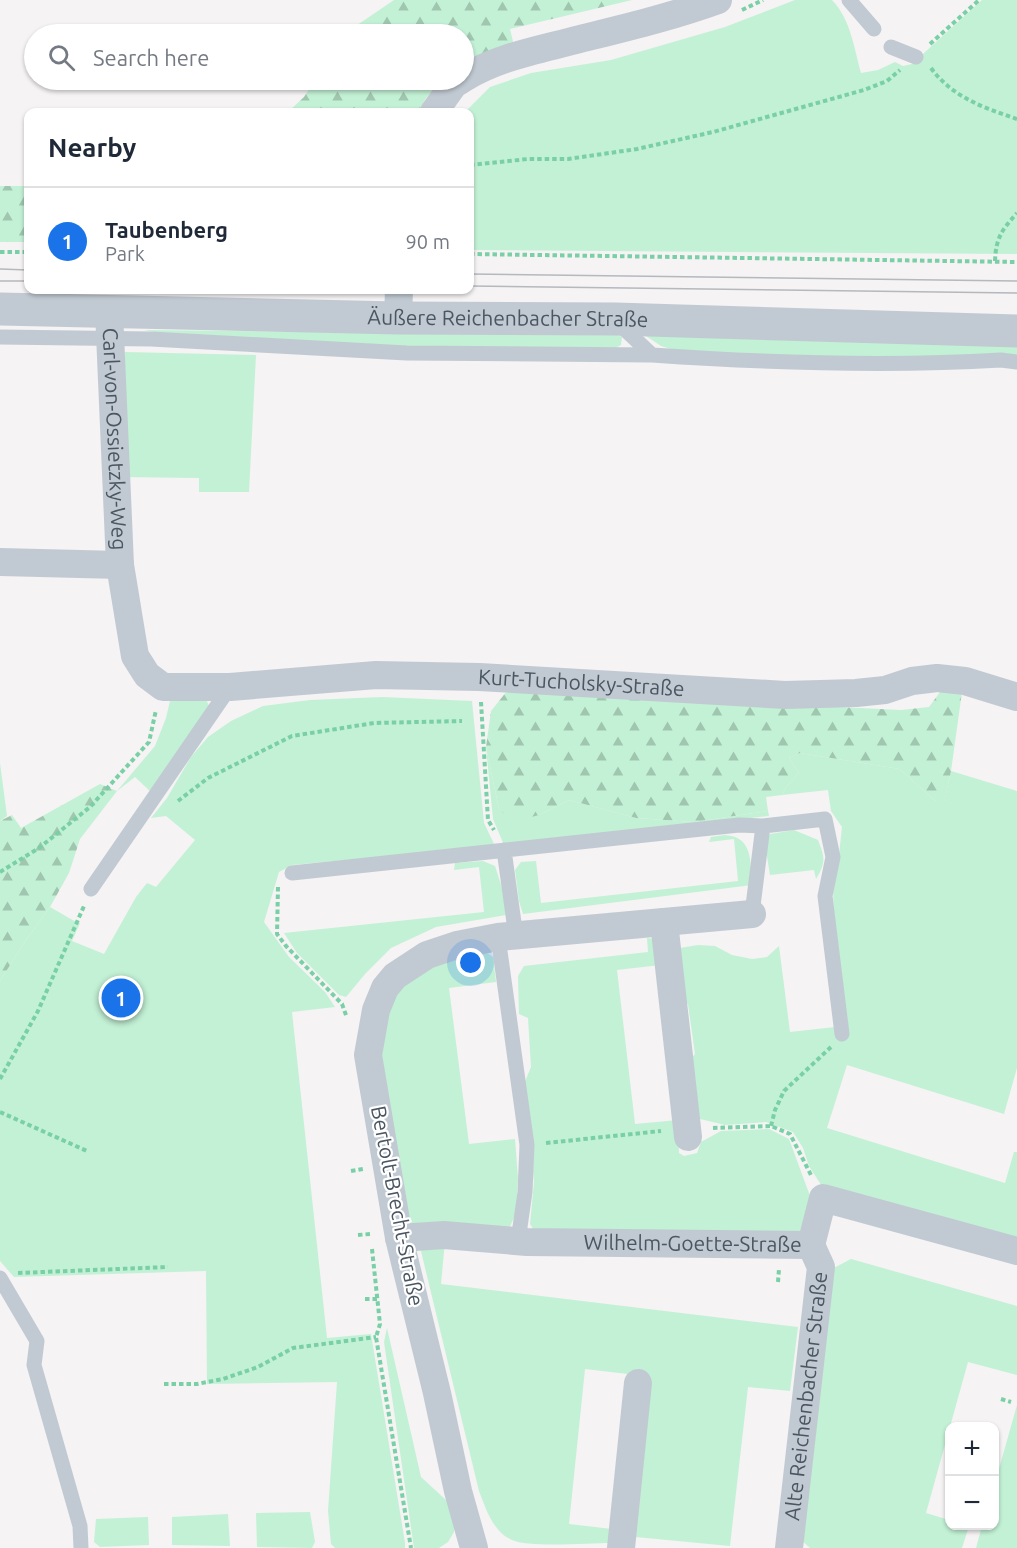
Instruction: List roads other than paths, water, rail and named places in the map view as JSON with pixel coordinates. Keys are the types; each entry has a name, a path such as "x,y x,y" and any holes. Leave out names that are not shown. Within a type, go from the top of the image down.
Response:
{"street":[{"path":"474,72 512,56 672,16 718,0"},
{"path":"437,108 450,90"},
{"name":"Äußere Reichenbacher Straße","path":"0,309 109,325 399,304 615,320 1017,332"},
{"name":"Carl-von-Ossietzky-Weg","path":"109,325 120,565 135,656 155,681"},
{"name":"Carl-von-Ossietzky-Weg","path":"0,562 120,565"},
{"name":"Kurt-Tucholsky-Straße","path":"155,681 230,687 376,675 479,677 785,695 885,690 912,681 937,678 965,681 1017,697"},
{"name":"Bertolt-Brecht-Straße","path":"474,1548 458,1491 437,1393 399,1238 368,1055 376,1010 385,988 395,976 427,955 457,945 507,937 752,914"},
{"path":"664,922 687,1137"},
{"name":"Wilhelm-Goette-Straße","path":"399,1238 444,1235 518,1241 810,1245 823,1198 1017,1251"},
{"name":"Alte Reichenbacher Straße","path":"789,1548 821,1267 810,1245"},
{"path":"621,1548 638,1383"}],"lane":[{"path":"849,0 874,29"},
{"path":"891,47 918,54"},
{"path":"615,320 652,356"},
{"path":"0,337 109,325 407,353 652,356 752,362 858,364 1001,360 1017,363"},
{"path":"91,889 230,687"},
{"path":"292,873 739,825 763,826 825,819 833,857 825,896 842,1034"},
{"name":"Bertolt-Brecht-Straße","path":"752,914 763,826"},
{"path":"504,850 507,937 527,1145 525,1192 518,1241"},
{"path":"5,1272 37,1341 34,1365 80,1526 81,1548"}],"tram line":[{"path":"0,269 24,270"},
{"path":"474,274 1017,281"},
{"path":"0,281 24,281"},
{"path":"474,286 1017,293"}],"place":[{"name":"Taubenberg","path":"121,998"}]}
